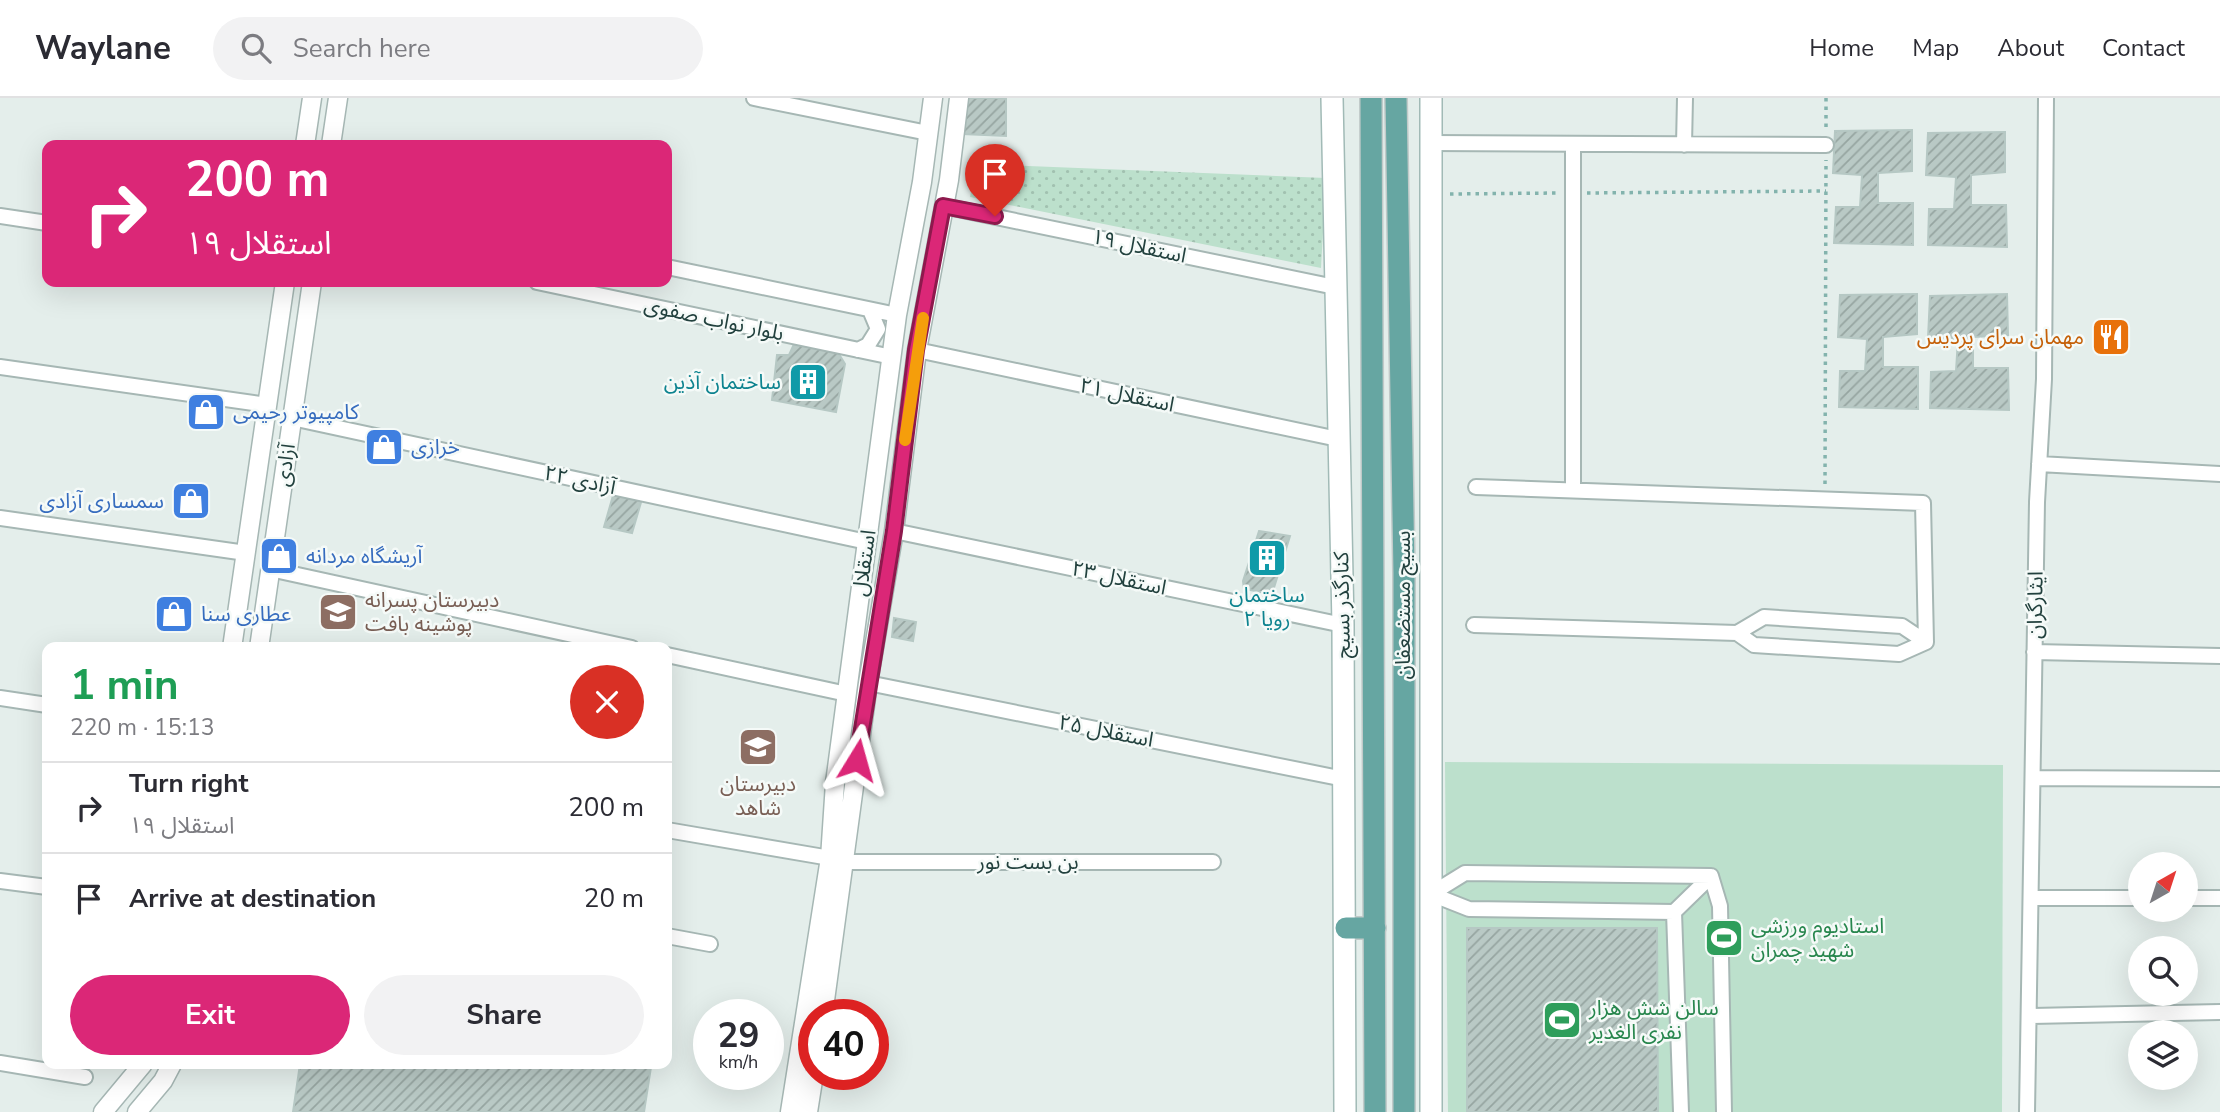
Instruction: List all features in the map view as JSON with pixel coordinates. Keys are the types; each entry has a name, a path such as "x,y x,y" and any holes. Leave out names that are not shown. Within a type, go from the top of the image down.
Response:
{"main road":[{"name":"کنارگذر بسیج","path":"1332,98 1343,625 1345,1112"},
{"name":"بسیج مستضعفان","path":"1371,98 1375,1112"},
{"name":"بسیج مستضعفان","path":"1396,98 1404,573 1404,1112"},
{"path":"1431,98 1431,1112"},
{"path":"1346,928 1376,928"}],"street":[{"path":"306,140 312,98"},
{"path":"332,140 338,98"},
{"path":"754,98 928,133"},
{"name":"استقلال","path":"824,999 837,860 835,783 897,315 933,98"},
{"name":"استقلال","path":"800,1108 837,860 894,531 916,350 943,206 959,98"},
{"path":"1684,145 1685,98"},
{"name":"ایثارگران","path":"2027,1112 2034,652 2044,379 2046,98"},
{"path":"1430,143 1826,145"},
{"path":"1573,144 1573,488"},
{"name":"استقلال ۱۹","path":"943,206 1335,287"},
{"path":"0,216 42,222"},
{"name":"بلوار نواب صفوی","path":"672,268 897,315"},
{"name":"آزادی","path":"233,642 284,287"},
{"name":"آزادی","path":"259,642 311,287"},
{"name":"بلوار نواب صفوی","path":"561,287 892,357"},
{"path":"858,350 868,345 878,329 870,310"},
{"name":"استقلال ۲۱","path":"916,350 1338,439"},
{"path":"0,367 267,405"},
{"name":"آزادی ۲۲","path":"292,418 867,542"},
{"path":"883,429 906,432"},
{"path":"2039,464 2220,474"},
{"path":"1476,487 1573,488 1923,503 1926,642"},
{"path":"255,492 281,495"},
{"path":"0,518 246,553"},
{"name":"استقلال ۲۳","path":"894,531 1343,625"},
{"path":"270,569 605,642"},
{"path":"1474,625 1737,633 1764,617 1902,626 1926,642"},
{"path":"1737,633 1754,645 1899,654 1926,642"},
{"path":"2034,652 2220,656"},
{"path":"672,656 847,694"},
{"name":"استقلال ۲۵","path":"868,683 1344,779"},
{"path":"0,698 42,704"},
{"path":"2033,778 2220,779"},
{"name":"بن بست نور","path":"672,831 837,860 1213,862"},
{"path":"1431,894 1465,873 1711,876"},
{"path":"1431,894 1469,909 1674,912 1711,876"},
{"path":"1711,876 1720,906 1724,1112"},
{"path":"0,881 42,886"},
{"path":"2031,898 2128,898"},
{"path":"2198,898 2220,898"},
{"path":"1674,912 1681,1112"},
{"path":"672,937 710,944"},
{"path":"2029,1016 2220,1012"},
{"path":"0,1063 85,1077"},
{"path":"103,1112 138,1069"},
{"path":"137,1112 163,1081 169,1069"},
{"name":"استقلال","path":"800,1108 807,1090"}],"path":[{"path":"1825,500 1826,98"},
{"path":"1431,194 1826,191"}],"green space":[{"path":"976,164 1326,178 1321,268 970,197"},
{"name":"استادیوم ورزشی شهید چمران","path":"1445,762 2003,765 2002,1112 1448,1112"}],"building":[{"path":"967,98 1006,98 1006,136 963,134"},
{"path":"1912,130 1912,171 1878,173 1878,203 1913,203 1913,245 1834,243 1836,207 1860,207 1862,175 1833,173 1835,131"},
{"path":"2005,132 2005,172 1971,175 1971,205 2006,205 2007,247 1928,245 1929,209 1954,209 1956,177 1926,175 1928,133"},
{"path":"1917,294 1917,334 1883,337 1883,367 1918,367 1918,409 1839,407 1840,371 1865,371 1867,339 1838,337 1840,295"},
{"path":"2007,294 2008,335 1973,337 1973,368 2008,368 2009,410 1930,408 1931,372 1956,371 1958,339 1928,338 1930,296"},
{"name":"ساختمان آذین","path":"795,342 837,351 845,364 836,412 772,400 777,355 789,355"},
{"path":"614,492 642,499 632,533 604,527"},
{"name":"ساختمان رویا ۲","path":"1259,531 1290,536 1272,594 1244,589 1243,581"},
{"path":"894,618 916,622 913,641 892,637"},
{"name":"سالن شش هزار نفری الغدیر","path":"1467,928 1657,928 1658,1112 1467,1112"},
{"path":"299,1069 651,1069 644,1112 293,1112"}],"slow traffic":[{"path":"905,440 916,350 923,318"}],"place":[{"name":"مهمان سرای پردیس","path":"2111,337"},
{"name":"ساختمان آذین","path":"808,382"},
{"name":"کامپیوتر رحیمی","path":"206,412"},
{"name":"خرازی","path":"384,447"},
{"name":"سمساری آزادی","path":"191,501"},
{"name":"آریشگاه مردانه","path":"279,556"},
{"name":"ساختمان رویا ۲","path":"1267,558"},
{"name":"دبیرستان پسرانه پوشینه بافت","path":"338,612"},
{"name":"عطاری سنا","path":"174,614"},
{"name":"دبیرستان شاهد","path":"758,747"},
{"name":"استادیوم ورزشی شهید چمران","path":"1724,938"},
{"name":"سالن شش هزار نفری الغدیر","path":"1562,1020"}],"route":[{"path":"857,760 894,531 916,350 943,206 995,216"}]}
